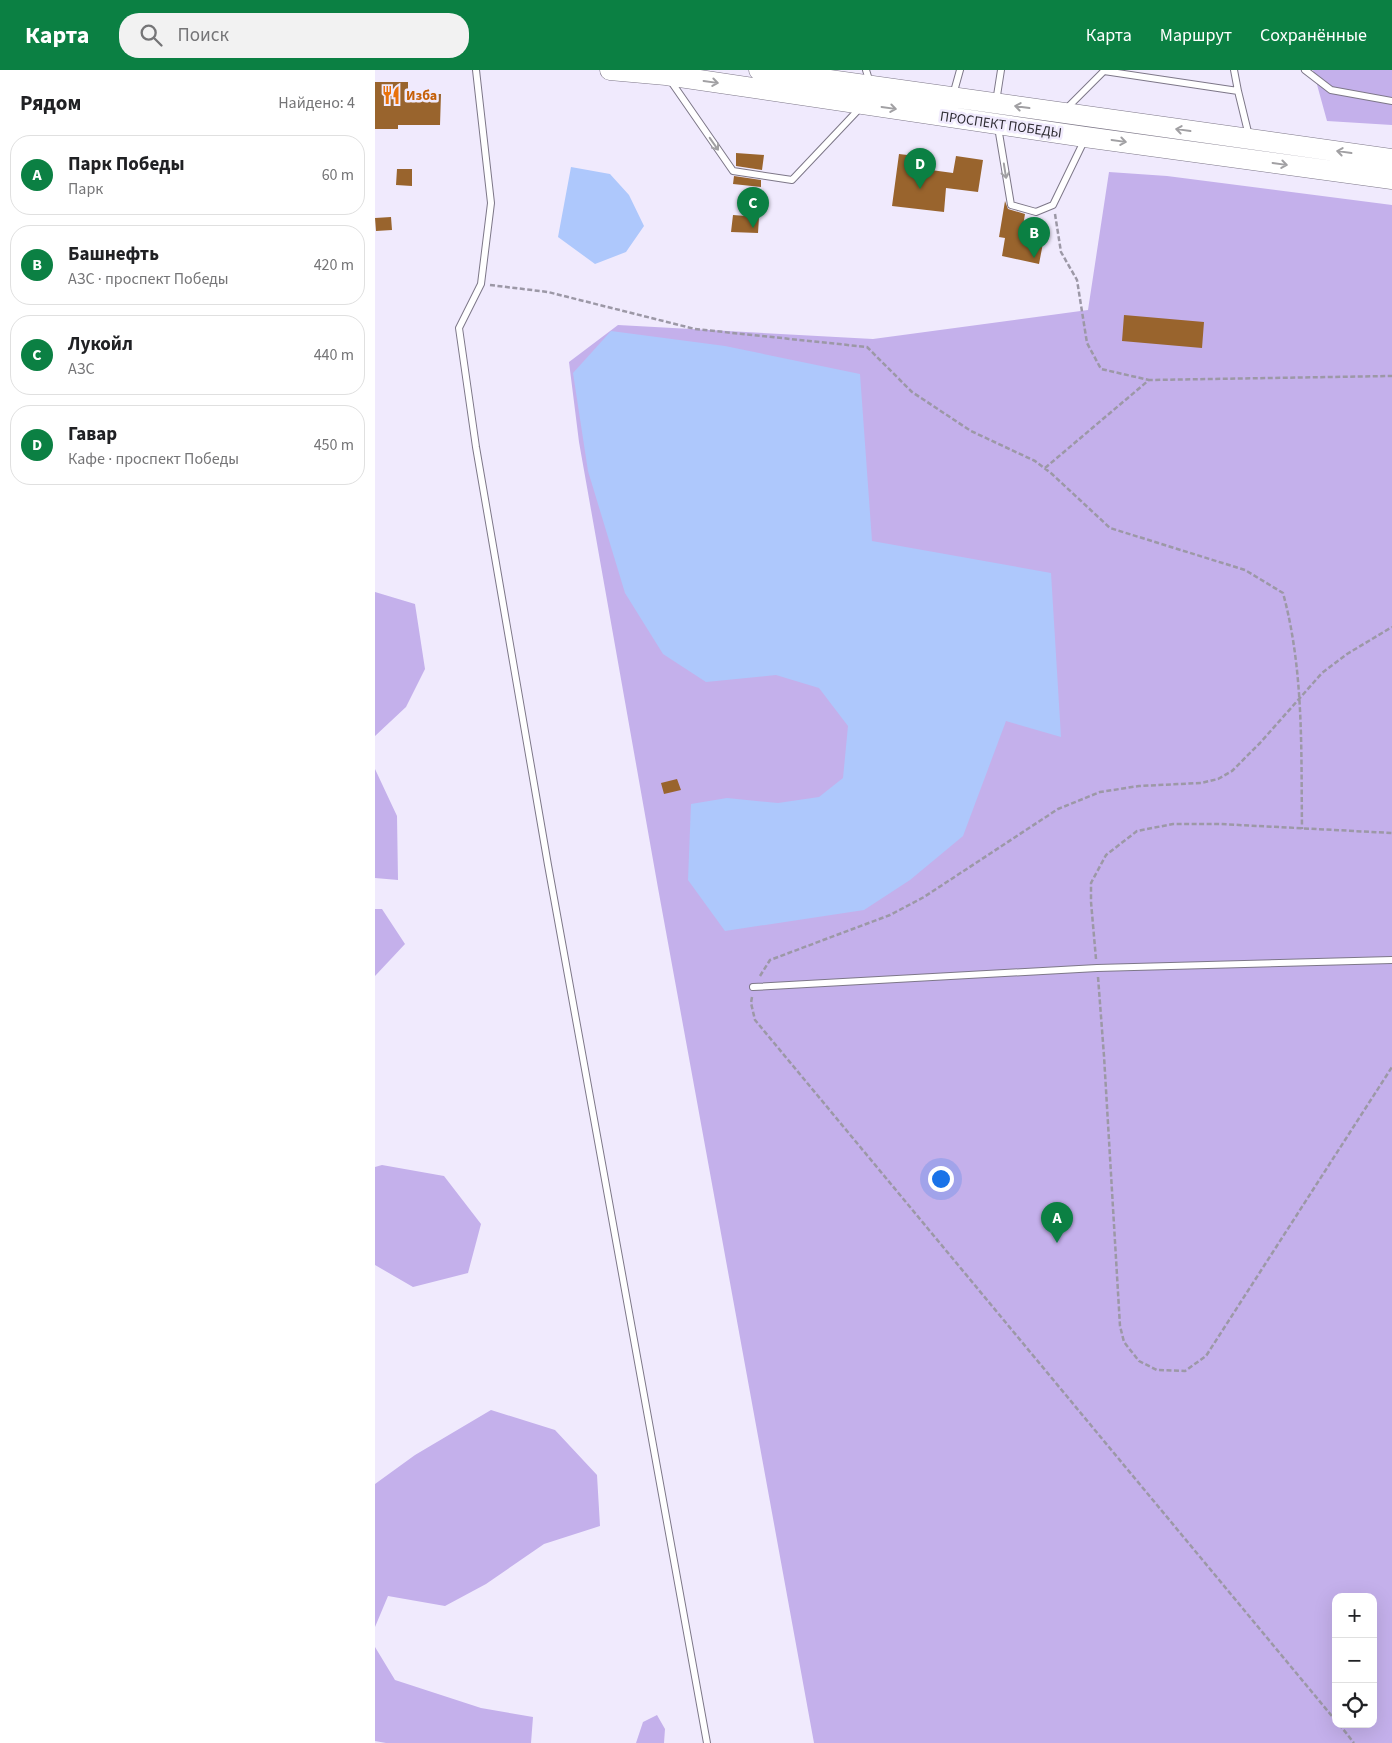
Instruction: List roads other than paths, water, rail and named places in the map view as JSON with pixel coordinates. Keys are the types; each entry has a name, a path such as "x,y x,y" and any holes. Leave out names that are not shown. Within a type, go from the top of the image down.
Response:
{"main road":[{"name":"ПРОСПЕКТ ПОБЕДЫ","path":"610,70 867,87 997,123 1085,137 1392,179"},
{"name":"ПРОСПЕКТ ПОБЕДЫ","path":"759,70 867,87 953,97 1392,159"}],"lane":[{"path":"476,70 491,203 481,284 459,328 476,447 547,855 707,1743"},
{"path":"953,97 960,70"},
{"path":"996,103 1001,70"},
{"path":"1234,70 1250,140"},
{"path":"1305,70 1331,90 1392,101"},
{"path":"1062,113 1104,72 1117,72 1238,91"},
{"path":"666,75 733,171 792,180 867,87"},
{"path":"997,123 1011,205 1036,212 1053,205 1085,137"},
{"path":"753,987 1097,968 1392,960"}],"water":[{"path":"571,167 610,174 629,195 644,226 626,252 595,264 558,237"},
{"path":"611,331 725,346 860,374 872,541 1051,573 1061,737 1006,721 963,836 910,880 864,910 725,931 688,880 691,804 727,798 778,803 819,797 843,778 848,726 819,688 776,675 706,682 663,654 625,593 588,471 573,373"}],"place":[{"name":"Изба","path":"391,95"},
{"name":"Гавар","path":"920,189"},
{"name":"Лукойл","path":"753,228"},
{"name":"Башнефть","path":"1034,258"},
{"name":"Парк Победы","path":"1057,1243"}]}
